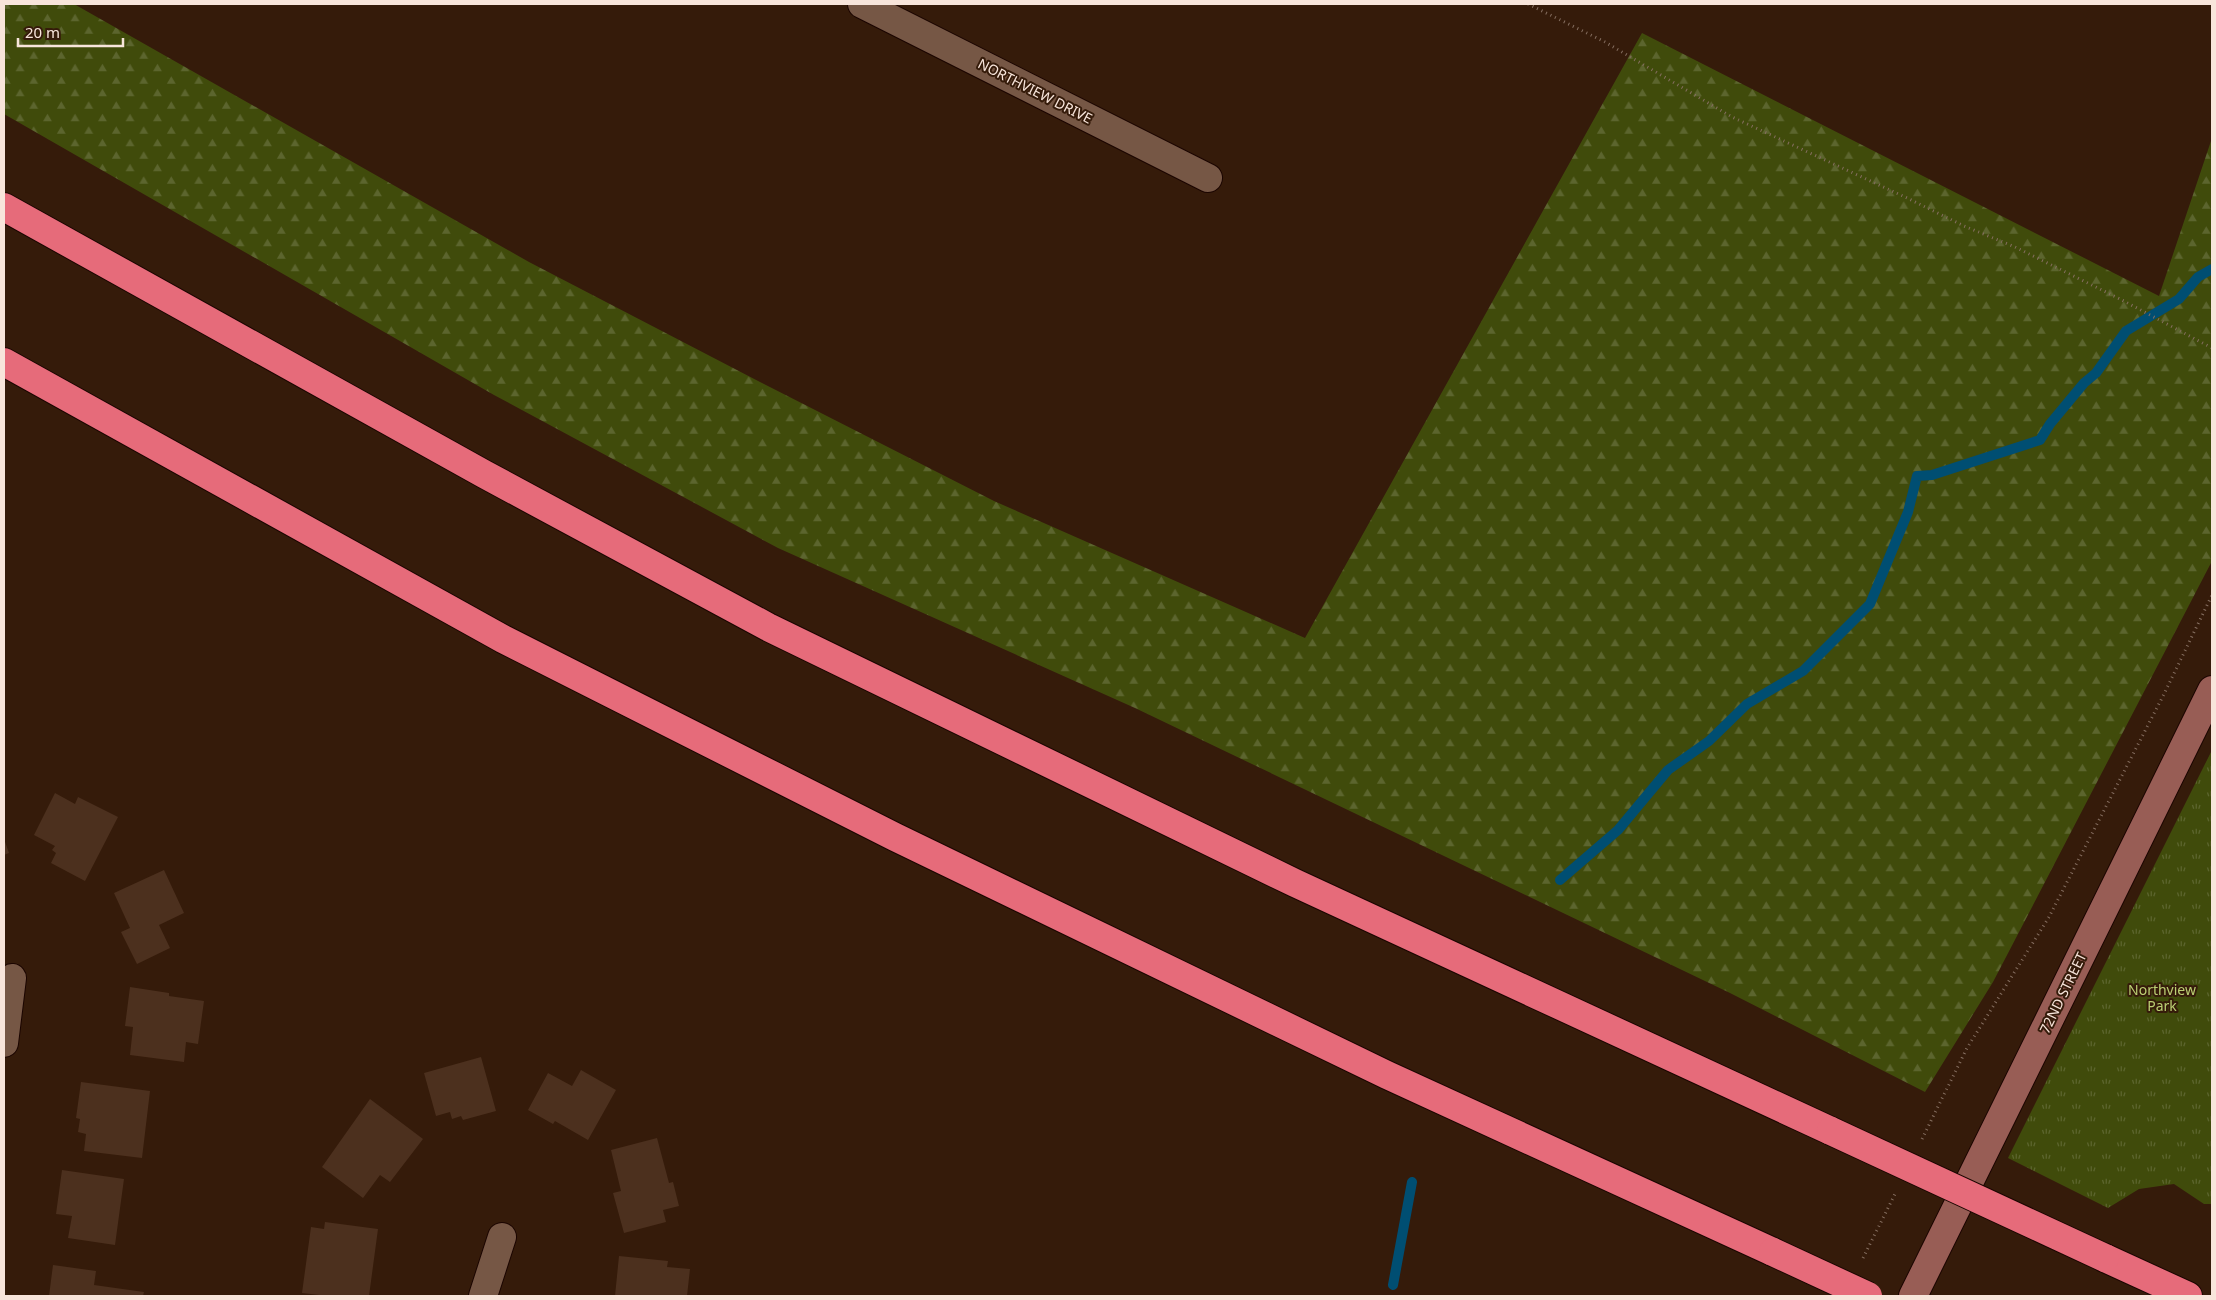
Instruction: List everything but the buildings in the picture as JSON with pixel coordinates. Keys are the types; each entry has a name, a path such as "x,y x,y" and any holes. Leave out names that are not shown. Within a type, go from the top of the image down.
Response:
{"highway":[{"path":"4,207 484,474 768,627 1295,883 2188,1296"},
{"path":"4,362 504,639 886,833 1387,1075 1868,1296"}],"street":[{"name":"NORTHVIEW DRIVE","path":"862,4 1208,178"},
{"name":"72ND STREET","path":"1913,1296 2212,690"},
{"path":"4,1043 12,978"},
{"path":"483,1296 502,1237"}],"path":[{"path":"1528,4 1605,42 1732,117 1905,196 1964,226 2015,247 2120,298 2212,348"},
{"path":"1918,1148 1967,1048 2049,917 2163,696 2212,595"},
{"path":"1861,1261 1896,1191"}],"green space":[{"path":"4,4 74,4 529,262 760,382 994,501 1305,638 1642,33 2159,296 2212,138 2212,561 1993,982 1925,1092 1730,993 1135,708 778,548 494,395 4,114"},
{"name":"Northview Park","path":"2212,750 2212,1204 2204,1204 2174,1184 2139,1189 2108,1208 2008,1158"}],"waterway":[{"path":"1560,880 1618,830 1668,770 1709,741 1747,704 1803,671 1870,604 1908,512 1917,476 1932,475 2040,440 2050,424 2084,383 2096,373 2126,331 2179,299 2198,277 2212,269"},
{"path":"1393,1285 1412,1182"}]}
